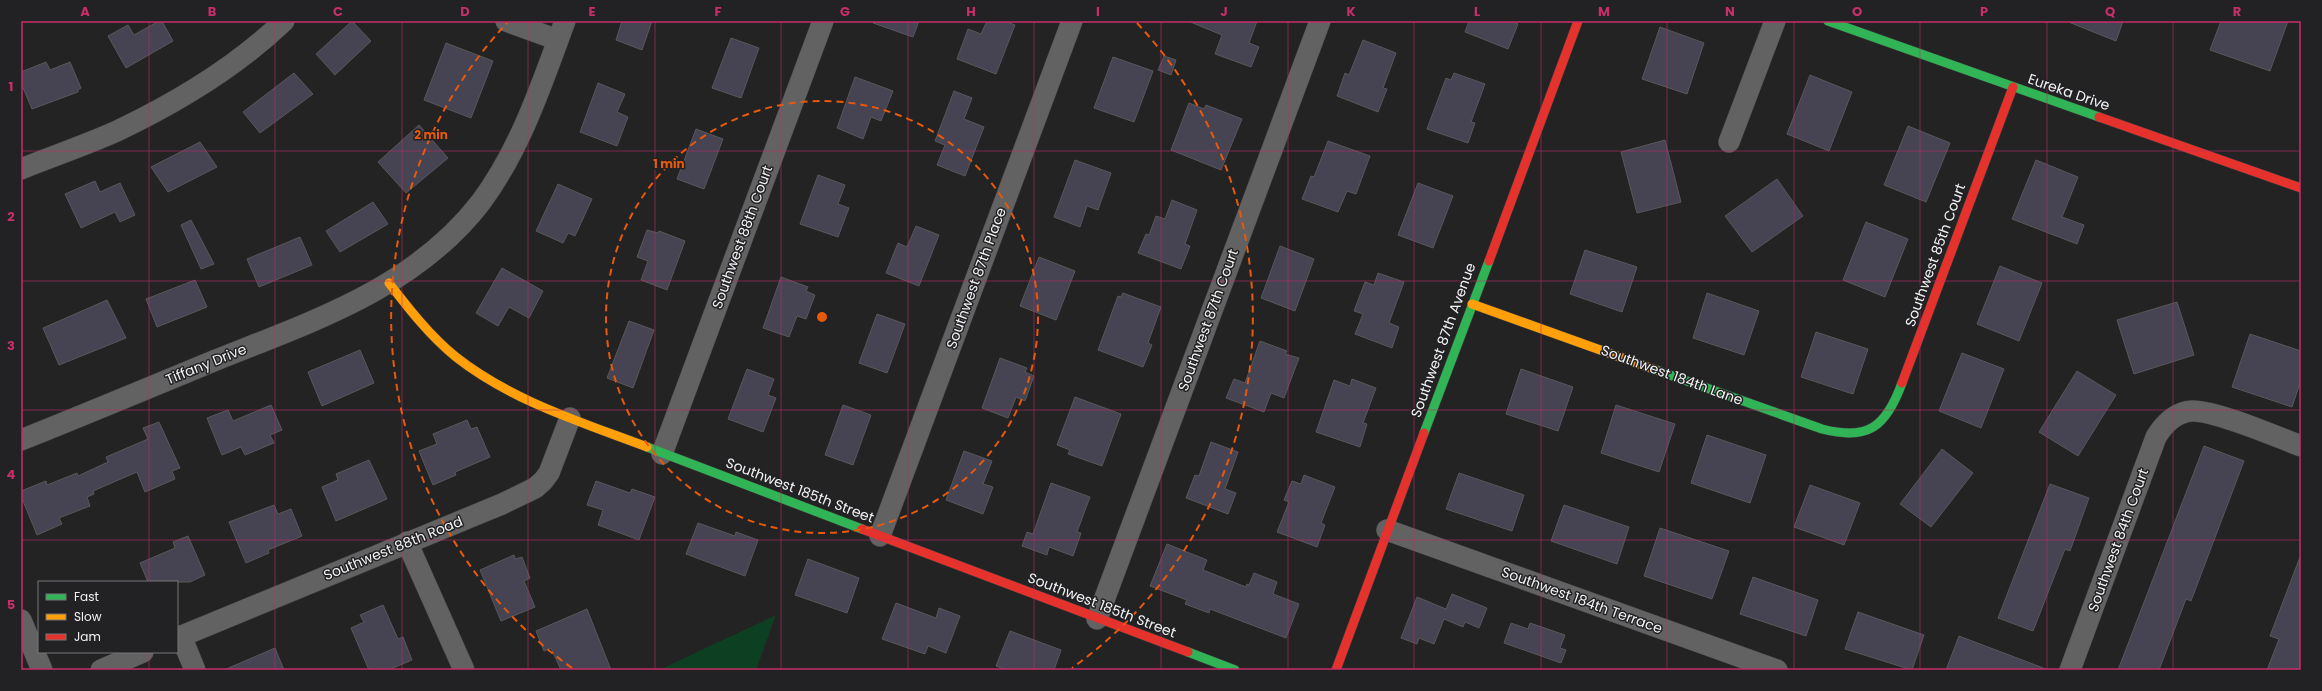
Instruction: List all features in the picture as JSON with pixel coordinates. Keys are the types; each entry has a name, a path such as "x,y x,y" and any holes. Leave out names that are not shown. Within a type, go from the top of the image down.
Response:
{"street":[{"path":"21,169 116,131 154,111 238,59 284,21"},
{"path":"506,21 558,40"},
{"name":"Tiffany Drive","path":"21,440 303,324 389,283 424,260 463,223 503,170 525,124 565,21"},
{"name":"Southwest 88th Court","path":"662,454 823,21"},
{"name":"Southwest 87th Place","path":"880,536 1072,21"},
{"name":"Southwest 87th Court","path":"1097,619 1320,21"},
{"name":"Southwest 87th Avenue","path":"1336,670 1578,21"},
{"path":"1729,142 1775,21"},
{"name":"Eureka Drive","path":"1828,21 1851,25 2013,87 2301,188"},
{"name":"Southwest 85th Court","path":"1874,428 1888,413 1900,388 2013,87"},
{"name":"Southwest 185th Street","path":"389,283 411,314 454,358 494,385 540,407 1235,670"},
{"name":"Southwest 184th Lane","path":"1472,304 1822,429 1851,435 1874,428"},
{"name":"Southwest 84th Court","path":"2070,670 2156,437 2162,428 2175,416 2192,411 2203,412 2301,446"},
{"name":"Southwest 88th Road","path":"179,637 502,504 535,488 549,473 570,418"},
{"name":"Southwest 184th Terrace","path":"1387,530 1777,670"},
{"path":"407,542 464,670"},
{"path":"21,620 42,670"},
{"path":"179,637 195,670"},
{"path":"101,670 141,653"}],"green space":[{"path":"776,615 756,670 659,670"}],"building":[{"path":"159,21 162,21 173,41 126,68 108,36 128,25 134,35"},
{"path":"352,21 371,41 335,75 316,54"},
{"path":"622,21 652,21 642,50 616,40"},
{"path":"873,21 919,21 913,37 873,23"},
{"path":"987,21 1005,21 1015,25 996,74 957,59 968,29 981,34"},
{"path":"1188,21 1257,21 1249,43 1259,47 1251,67 1215,54 1222,35"},
{"path":"1469,21 1510,21 1518,24 1508,49 1465,32"},
{"path":"2066,21 2123,21 2116,41"},
{"path":"2221,21 2288,21 2270,71 2210,50"},
{"path":"1660,27 1704,43 1687,94 1642,79"},
{"path":"731,38 759,48 741,98 712,88"},
{"path":"1363,40 1396,53 1383,88 1387,89 1378,112 1337,96 1345,73 1349,75"},
{"path":"446,43 493,61 471,118 424,100"},
{"path":"1164,56 1176,60 1171,75 1158,70"},
{"path":"1113,57 1153,71 1134,122 1094,108"},
{"path":"46,62 50,70 70,62 81,88 78,92 32,109 21,83 21,72"},
{"path":"294,73 313,94 260,133 243,112"},
{"path":"1454,73 1485,84 1471,122 1475,123 1468,143 1427,129 1446,78 1451,80"},
{"path":"1810,75 1852,92 1829,151 1787,134"},
{"path":"855,77 893,91 881,121 871,117 863,139 837,128"},
{"path":"598,83 625,94 617,112 628,117 617,146 580,132"},
{"path":"954,91 972,98 964,119 984,127 965,176 937,165 945,145 935,141"},
{"path":"1189,103 1204,109 1206,105 1242,119 1221,170 1171,150"},
{"path":"419,125 448,158 406,193 378,162"},
{"path":"1908,126 1950,143 1926,202 1884,185"},
{"path":"696,129 723,139 704,189 677,179"},
{"path":"1665,140 1681,202 1637,213 1621,152"},
{"path":"1328,141 1370,156 1356,194 1347,191 1338,212 1302,199 1311,176 1314,177"},
{"path":"200,142 217,167 168,192 151,167"},
{"path":"1075,160 1111,173 1098,210 1087,206 1080,227 1054,217"},
{"path":"2036,160 2078,177 2062,217 2084,225 2077,244 2012,219"},
{"path":"818,175 845,185 838,204 849,208 838,237 800,224"},
{"path":"1777,179 1803,216 1752,252 1725,216"},
{"path":"95,181 100,192 120,183 135,215 120,222 115,212 81,228 65,194"},
{"path":"1418,183 1453,196 1433,248 1398,235"},
{"path":"558,184 592,199 575,236 568,233 563,243 536,231"},
{"path":"1172,200 1197,210 1185,244 1190,246 1181,269 1138,253 1146,234 1149,235 1156,216 1165,219"},
{"path":"373,202 388,224 340,252 326,231"},
{"path":"191,220 214,264 201,269 181,225"},
{"path":"1866,222 1908,239 1885,297 1843,280"},
{"path":"916,226 939,235 919,286 886,273 898,243 907,247"},
{"path":"647,230 658,233 659,231 685,241 667,290 641,280 648,261 637,257"},
{"path":"300,237 312,265 259,287 247,259"},
{"path":"1280,246 1314,259 1295,311 1261,298"},
{"path":"1585,250 1637,267 1622,312 1570,294"},
{"path":"1039,257 1075,271 1056,320 1020,306"},
{"path":"2000,266 2042,283 2019,341 1977,324"},
{"path":"502,268 543,291 529,318 509,307 498,326 476,313"},
{"path":"1378,273 1404,282 1389,323 1399,327 1392,348 1355,334 1363,314 1354,311 1365,282 1374,285"},
{"path":"781,277 808,287 806,291 815,295 806,319 797,316 789,337 763,328"},
{"path":"195,280 207,307 157,327 146,299"},
{"path":"1123,293 1161,307 1148,343 1152,345 1143,367 1098,350 1118,296 1121,297"},
{"path":"1707,293 1759,311 1744,355 1693,338"},
{"path":"107,300 126,338 59,365 43,328"},
{"path":"2177,302 2194,355 2134,374 2117,320"},
{"path":"877,314 905,324 887,373 859,363"},
{"path":"629,321 654,330 633,388 607,378"},
{"path":"1816,332 1868,349 1853,394 1801,377"},
{"path":"2250,334 2301,351 2301,380 2292,407 2232,387"},
{"path":"1260,341 1287,351 1285,354 1299,358 1284,398 1271,393 1264,412 1226,398 1234,379 1245,383"},
{"path":"360,350 374,383 322,406 308,372"},
{"path":"1962,353 2004,369 1981,428 1939,411"},
{"path":"1000,358 1027,368 1025,372 1034,376 1025,401 1016,397 1008,418 982,408"},
{"path":"747,369 774,379 768,395 776,398 763,432 728,419"},
{"path":"1521,369 1573,387 1558,431 1506,414"},
{"path":"2077,371 2116,395 2078,456 2039,432"},
{"path":"1352,379 1376,388 1363,423 1367,424 1360,447 1316,432 1334,380 1350,386"},
{"path":"1075,397 1121,414 1102,466 1068,454 1070,450 1057,445"},
{"path":"271,405 282,430 270,435 274,443 245,455 241,447 222,455 207,418 228,410 233,421"},
{"path":"843,405 871,415 853,465 825,455"},
{"path":"1616,405 1675,424 1659,472 1601,453"},
{"path":"467,420 471,429 477,427 490,457 455,472 456,475 433,485 419,451 437,444 433,434"},
{"path":"159,422 180,468 172,471 175,479 145,492 137,472 93,491 94,494 87,497 90,506 59,518 62,524 37,535 21,496 21,491 46,481 47,485 77,473 78,476 108,462 106,457 148,439 143,428"},
{"path":"1707,435 1766,455 1750,503 1691,483"},
{"path":"1211,442 1238,452 1225,489 1236,493 1228,514 1186,498 1195,475 1199,476"},
{"path":"2204,446 2244,461 2191,601 2186,599 2159,670 2118,670"},
{"path":"1942,449 1973,473 1931,527 1900,504"},
{"path":"964,451 992,461 983,484 993,487 983,514 946,500"},
{"path":"369,460 387,499 336,521 322,487 338,480 336,474"},
{"path":"1459,473 1524,495 1512,531 1446,509"},
{"path":"1304,475 1335,487 1321,523 1325,525 1317,547 1277,532 1289,502 1284,500 1292,481 1301,484"},
{"path":"596,481 630,493 632,489 655,497 639,540 598,525 603,510 587,505"},
{"path":"1051,483 1090,497 1077,532 1081,533 1073,556 1049,547 1047,555 1022,546 1027,532 1033,534"},
{"path":"2050,484 2089,498 2070,551 2065,549 2033,631 1998,618"},
{"path":"1810,485 1860,503 1844,545 1794,527"},
{"path":"274,505 278,514 291,509 302,536 268,550 269,553 246,563 229,522"},
{"path":"1564,505 1629,527 1617,564 1551,541"},
{"path":"698,523 735,536 736,532 758,540 745,576 686,554"},
{"path":"1660,528 1729,551 1712,599 1644,576"},
{"path":"188,536 205,575 190,582 148,581 140,563 175,548 173,542"},
{"path":"1167,544 1207,560 1203,570 1246,587 1247,584 1249,585 1254,573 1277,582 1273,594 1299,604 1286,638 1210,609 1209,613 1185,604 1187,600 1150,586"},
{"path":"514,555 515,559 522,557 530,578 524,581 535,607 501,621 480,570"},
{"path":"2300,557 2301,670 2267,670 2279,639 2270,636"},
{"path":"808,559 859,578 847,613 795,595"},
{"path":"1753,577 1818,600 1806,636 1740,614"},
{"path":"1452,594 1487,608 1479,628 1465,622 1463,627 1444,619 1434,644 1419,638 1417,644 1401,638 1417,597 1446,609"},
{"path":"896,603 936,618 939,608 960,616 946,653 928,646 925,654 882,639"},
{"path":"383,605 398,639 403,637 412,660 388,670 369,670 351,628 364,622 360,615"},
{"path":"587,609 611,670 561,670 551,648 544,651 536,631"},
{"path":"1858,612 1924,635 1912,670 1845,649"},
{"path":"1511,623 1528,629 1530,623 1565,635 1560,648 1566,650 1561,663 1504,643"},
{"path":"1010,631 1061,650 1054,670 1007,670 996,666"},
{"path":"1959,636 2046,669 2046,670 1946,670"},
{"path":"275,648 284,670 224,670"}],"traffic: fast":[{"path":"1828,21 2099,117"},
{"path":"1424,433 1489,261"},
{"path":"1656,370 1822,429 1852,433 1873,427 1882,420 1896,398 1902,383"},
{"path":"647,447 862,529"},
{"path":"1188,652 1235,670"}],"traffic: slow":[{"path":"389,283 412,312 446,349 500,386 572,419 647,447"},
{"path":"1472,304 1656,370"}],"traffic: jam":[{"path":"1489,261 1578,21"},
{"path":"1902,383 2013,87"},
{"path":"2099,117 2301,188"},
{"path":"1336,670 1424,433"},
{"path":"862,529 1188,652"}]}
